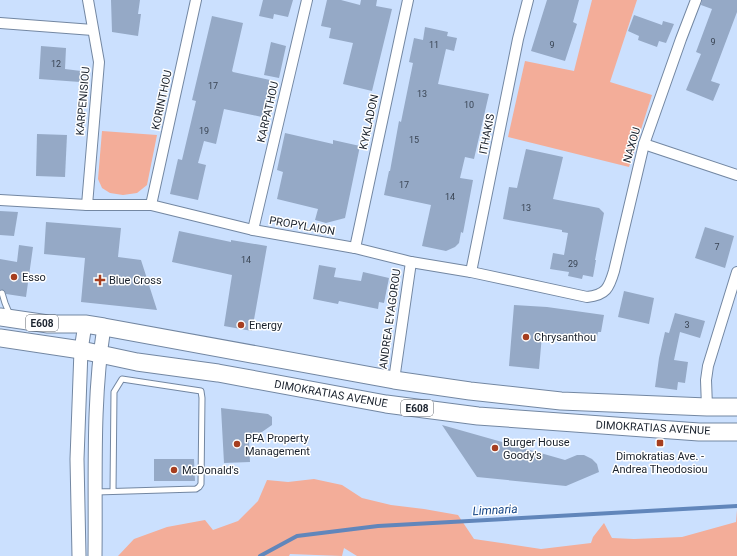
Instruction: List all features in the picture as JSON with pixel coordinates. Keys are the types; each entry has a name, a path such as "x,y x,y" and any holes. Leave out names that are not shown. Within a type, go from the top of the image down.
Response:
{"highway":[{"name":"DIMOKRATIAS AVENUE","path":"6,317 48,324 85,324 104,327 394,380 470,391 561,401 737,407"},
{"name":"DIMOKRATIAS AVENUE","path":"0,338 100,353 137,362 218,373 386,404 478,416 699,432 737,432"}],"street":[{"name":"KARPENISIOU","path":"87,205 99,62 88,0"},
{"name":"KORINTHOU","path":"151,205 196,0"},
{"name":"KARPATHOU","path":"253,230 307,0"},
{"name":"KYKLADON","path":"355,248 408,0"},
{"name":"ITHAKIS","path":"471,272 518,39 528,0"},
{"name":"NAXOU","path":"597,296 605,291 610,283 644,144 696,0"},
{"path":"0,23 93,30"},
{"path":"644,144 737,175"},
{"name":"PROPYLAION","path":"0,200 87,205 151,205 253,230 355,248 411,262 471,272 587,297 597,296"},
{"name":"ANDREA EYAGOROU","path":"394,380 411,262"},
{"path":"707,407 706,380 708,366 737,272"},
{"path":"79,556 77,459 81,350 85,324"},
{"path":"96,556 96,435 100,353 104,327"}],"lane":[{"path":"2,293 6,317"},
{"path":"96,492 199,488 201,484 201,391 122,379 114,392 113,491"}],"shaded area":[{"path":"592,0 637,0 610,82 652,95 629,167 508,137 525,61 574,71"},
{"path":"102,131 157,135 147,185 137,193 123,195 110,193 102,188 98,179"},
{"path":"314,479 342,485 362,498 391,505 458,515 474,539 541,549 591,543 593,537 604,523 612,538 634,539 682,537 736,522 737,510 737,556 357,556 344,548 342,556 290,554 289,556 118,556 134,539 167,527 205,520 213,530 238,521 258,501 267,480 288,482"}],"building":[{"path":"111,0 140,0 138,14 141,14 138,36 112,32"},
{"path":"263,0 293,0 288,17 274,14 273,19 259,16"},
{"path":"327,0 341,0 360,5 361,0 377,0 376,6 392,9 372,91 343,84 353,43 329,38 331,28 321,26"},
{"path":"547,0 579,0 573,22 577,24 565,61 531,51"},
{"path":"702,0 737,0 737,12 711,81 720,84 713,101 686,90 701,54 696,52 712,9 701,5"},
{"path":"634,15 662,25 663,21 674,24 666,43 659,41 657,47 638,40 639,36 628,31"},
{"path":"212,16 243,23 232,71 270,80 262,117 224,109 216,144 204,141 198,163 206,165 198,200 170,194 178,159 182,160 196,101 192,100"},
{"path":"425,27 448,32 447,36 457,38 454,51 446,49 438,84 489,94 474,159 465,157 460,178 473,180 463,233 461,232 459,243 455,247 446,251 422,246 431,205 384,195 399,121 401,122 413,63 409,62 414,38 423,40"},
{"path":"271,42 286,46 279,78 264,75"},
{"path":"41,46 66,48 65,69 81,71 80,82 39,79"},
{"path":"285,133 333,144 333,140 360,146 345,218 326,223 315,220 318,209 277,199 283,172 277,170"},
{"path":"37,134 67,135 65,177 36,176"},
{"path":"526,149 563,157 553,199 599,208 604,213 593,277 583,275 582,279 568,276 569,272 550,269 553,253 564,255 568,233 562,232 562,230 503,219 509,187 517,188"},
{"path":"0,211 18,212 14,236 0,235"},
{"name":"Blue Cross","path":"46,222 121,228 118,257 141,260 157,310 81,302 85,258 44,254"},
{"path":"705,227 734,236 725,268 695,258"},
{"path":"179,231 231,242 231,240 267,246 252,331 224,326 232,275 172,262"},
{"name":"Esso","path":"19,245 33,247 26,297 6,294 4,290 0,290 0,259 17,262"},
{"path":"319,265 336,268 334,277 361,281 363,272 389,278 384,303 379,302 378,309 339,301 338,304 313,299"},
{"path":"624,291 654,298 649,324 618,317"},
{"path":"514,305 547,307 604,315 601,332 598,332 596,342 542,335 539,369 509,366"},
{"path":"675,313 705,321 700,338 680,332 674,360 688,362 685,383 678,382 677,390 655,387 659,358 665,332 669,333"},
{"path":"221,408 268,414 272,417 272,425 249,441 250,462 224,463"},
{"path":"442,425 565,460 577,455 584,455 592,459 597,464 599,472 566,486 477,477"},
{"name":"McDonald's","path":"154,459 194,459 195,481 154,481"}],"waterway":[{"name":"Limnaria","path":"260,556 297,536 378,526 737,506"}],"place":[{"name":"Esso","path":"14,277"},
{"name":"Blue Cross","path":"100,280"},
{"name":"Energy","path":"241,325"},
{"name":"Chrysanthou","path":"526,337"},
{"name":"Dimokratias Ave. - Andrea Theodosiou","path":"660,443"},
{"name":"PFA Property Management","path":"237,444"},
{"name":"Burger House Goody's","path":"495,448"},
{"name":"McDonald's","path":"174,470"}]}
